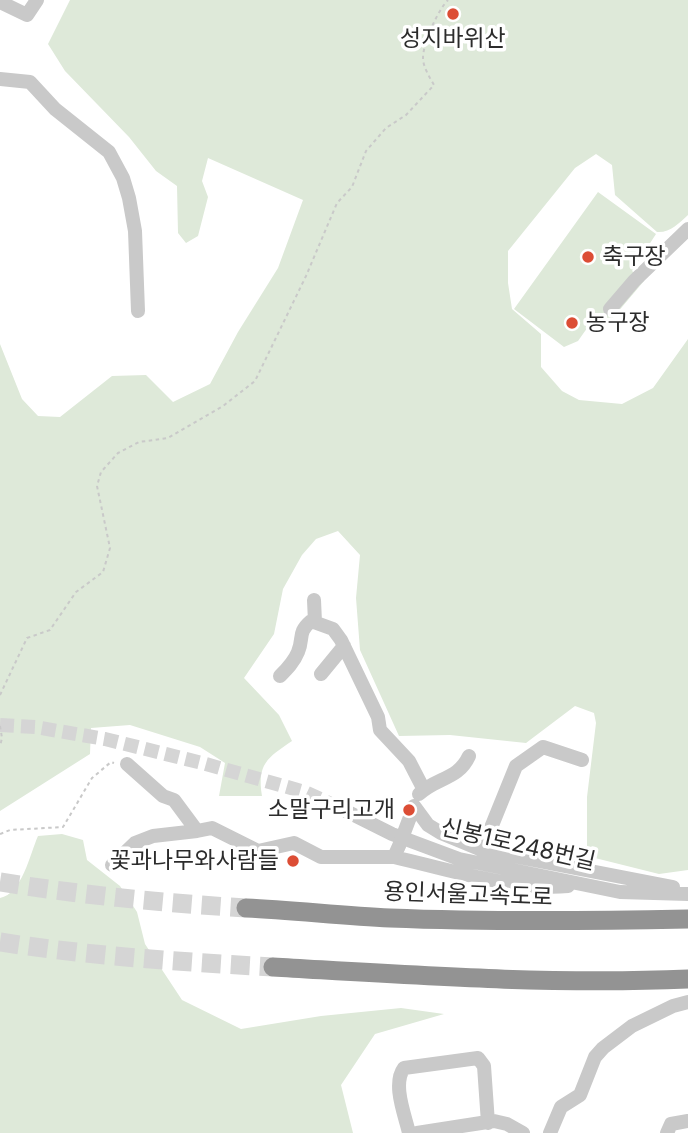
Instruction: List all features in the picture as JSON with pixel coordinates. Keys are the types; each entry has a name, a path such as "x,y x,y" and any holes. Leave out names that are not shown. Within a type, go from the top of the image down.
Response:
{"highway":[{"name":"용인서울고속도로","path":"246,908 387,918 563,922 688,919"},
{"path":"273,967 479,979 688,979"}],"street":[{"path":"0,2 27,16 37,0"},
{"path":"0,79 30,82 55,109 109,152 129,198 135,231 138,312"},
{"path":"610,309 634,281 688,229"},
{"path":"280,676 291,666 300,649 300,636 304,627 313,621 314,600"},
{"name":"신봉1로248번길","path":"313,621 333,629 378,717 380,730 409,761 424,790"},
{"path":"321,674 344,646"},
{"path":"482,850 516,766 543,747 582,760"},
{"name":"신봉1로248번길","path":"397,851 420,793 457,773 464,767 469,756"},
{"path":"127,764 163,796 174,800 197,831"},
{"name":"신봉1로248번길","path":"344,810 392,834 459,859 620,892 688,892"},
{"path":"412,812 434,829 482,850 688,892"},
{"path":"112,865 135,843 153,836 212,828 258,851 294,843 321,857 397,851 503,881 546,888 583,885"},
{"path":"550,1133 561,1107 580,1095 595,1057 603,1048 632,1027 673,1006 688,1003"},
{"path":"409,1133 399,1087 404,1068 466,1058 478,1058 484,1066 484,1127"},
{"path":"667,1133 671,1124 688,1121"},
{"path":"417,1133 456,1125 484,1127 502,1122 523,1133"}],"path":[{"path":"0,695 27,638 50,630 76,592 103,572 110,548 97,486 101,472 118,453 139,442 168,438 223,406 255,382 306,276 337,203 352,187 366,151 386,128 406,115 434,85 423,59 431,31 448,0"},
{"path":"0,726 0,746"},
{"path":"0,834 10,830 64,827 92,778 111,762 127,764"}],"green space":[{"path":"70,0 688,0 688,215 670,229 657,232 615,195 612,165 596,154 575,168 508,251 508,283 512,309 541,334 541,367 562,391 579,400 622,404 653,388 688,339 688,870 659,874 587,856 587,797 596,723 594,713 575,706 526,743 450,735 399,736 360,650 356,598 360,555 338,531 316,539 302,555 283,589 274,634 244,678 279,715 292,741 266,763 261,776 262,796 219,796 225,763 200,747 130,725 91,728 90,754 0,811 0,344 22,399 38,416 60,417 112,376 146,375 173,402 210,384 238,332 278,268 303,200 208,158 202,181 208,197 198,236 186,243 178,233 177,186 156,171 129,137 65,71 48,44"},
{"path":"598,192 656,234 632,271 644,281 611,320 590,324 578,341 564,347 514,309"},
{"path":"62,834 83,840 87,860 120,886 137,912 145,944 182,1000 241,1029 321,1016 401,1008 444,1014 375,1034 341,1085 353,1133 0,1133 0,898 8,895 20,881 38,836"}],"tunnel":[{"path":"0,725 35,727 105,739 305,792 344,810"},
{"path":"0,882 123,898 246,908"},
{"path":"0,942 136,958 273,967"}],"place":[{"name":"성지바위산","path":"453,14"},
{"name":"축구장","path":"588,257"},
{"name":"농구장","path":"572,323"},
{"name":"소말구리고개","path":"409,810"},
{"name":"꽃과나무와사람들","path":"293,861"}]}
